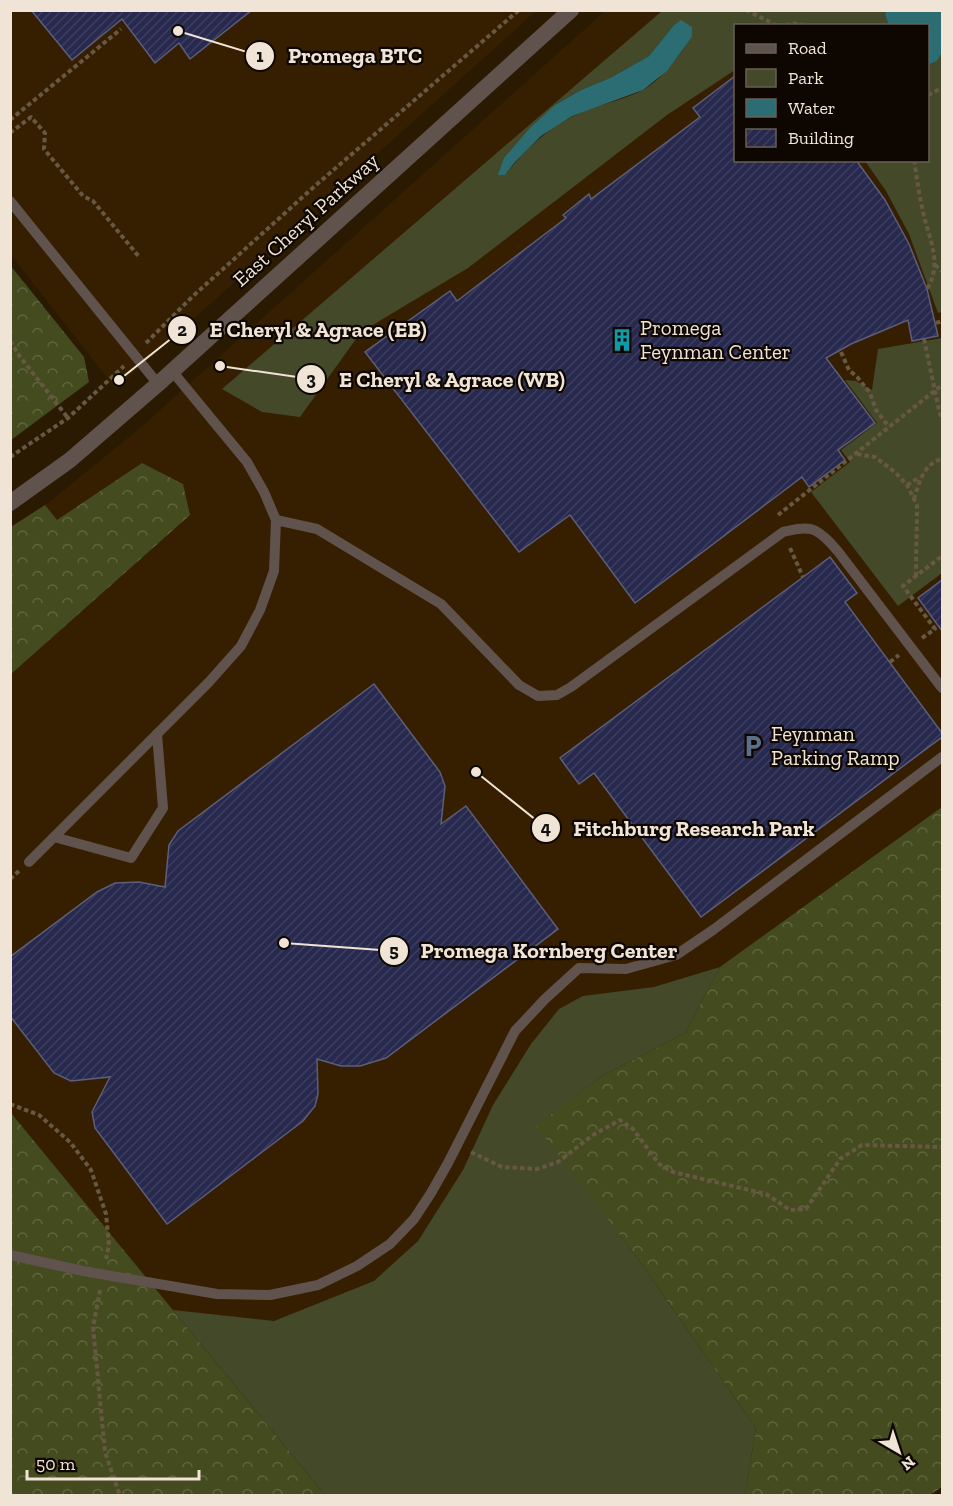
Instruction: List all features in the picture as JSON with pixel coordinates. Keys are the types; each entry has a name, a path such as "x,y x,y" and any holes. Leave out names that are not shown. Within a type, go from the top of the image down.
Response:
{"street":[{"name":"East Cheryl Parkway","path":"10,503 70,460 158,384 571,10"}],"lane":[{"path":"10,201 158,384"},
{"path":"29,862 241,646 260,610 274,571 276,520 264,492 248,462 172,371"},
{"path":"276,520 316,529 441,604 519,685 538,696 557,694 572,687 783,532 812,529 831,543 942,688"},
{"path":"54,837 131,858 164,808 157,734"},
{"path":"10,1255 217,1294 270,1295 318,1285 357,1266 390,1244 414,1219 457,1145 515,1032 545,999 579,968 626,969 676,955 713,930 942,757"}],"path":[{"path":"156,333 192,297 316,185 519,10"},
{"path":"746,10 771,24"},
{"path":"10,120 122,29"},
{"path":"10,133 31,117 45,133 44,149 83,196 93,201 140,258"},
{"path":"914,162 922,210 935,255 933,279 927,289"},
{"path":"934,264 942,271"},
{"path":"936,323 942,321"},
{"path":"924,339 942,420"},
{"path":"10,341 68,418"},
{"path":"842,352 849,370 870,393 876,410 889,427"},
{"path":"10,457 68,418 117,373"},
{"path":"803,577 775,517 942,385"},
{"path":"856,453 875,457 896,473 907,485 917,505 916,577"},
{"path":"914,499 921,477 928,466 942,459"},
{"path":"907,485 921,477"},
{"path":"890,662 935,629 903,586 942,556"},
{"path":"10,1104 39,1115 70,1142 91,1170 106,1214 109,1245 93,1327 105,1452 120,1496"},
{"path":"457,1145 502,1167 537,1169 558,1162 593,1135 620,1120 633,1129 659,1164 673,1172 766,1194 790,1210 806,1209 840,1160 862,1145 942,1147"}],"shaded area":[{"path":"11,11 536,11 116,389 11,255"},
{"path":"605,11 942,11 942,1019 803,1495 325,1495 11,1113 11,526 52,500 141,427"}],"green space":[{"path":"662,11 886,11 889,24 734,24 734,71 667,115 468,268 361,332 300,417 262,412 222,389","holes":["673,26 692,37 670,67 656,81 641,91 588,109 561,123 535,143 505,175 555,105 649,56"]},
{"path":"942,53 942,312 938,313 909,234 886,191 866,162 929,162 929,65 937,61"},
{"path":"10,265 84,357 89,382 11,440"},
{"path":"942,338 942,573 898,606 811,492 850,462 841,450 877,423 845,380 856,381 872,390 878,349"},
{"path":"142,463 183,484 190,515 11,674 11,527 45,505 57,520"},
{"path":"942,807 942,1487 928,1496 745,1495 756,1428 638,1259 536,1126 602,1076 685,1033 720,967"},
{"path":"720,967 685,1033 602,1076 537,1126 638,1259 756,1428 745,1495 325,1495 173,1310 274,1321 374,1281 418,1241 463,1170 493,1105 531,1044 559,1009 583,996 654,987"},
{"path":"11,1113 325,1495 11,1495"}],"water":[{"path":"886,11 942,11 942,53 937,61 929,65 929,24 889,24"},
{"path":"681,20 692,27 692,37 667,71 643,90 572,116 541,136 505,175 498,175 504,158 530,128 555,105 649,56 673,26"}],"building":[{"path":"31,10 252,10 190,59 179,43 155,63 122,19 72,60"},
{"name":"Promega Feynman Center","path":"734,77 734,162 857,162 885,200 909,244 927,289 938,336 912,341 908,320 851,344 826,358 875,423 838,450 845,460 809,487 802,477 635,603 570,515 519,552 365,352 450,291 457,301 566,218 563,215 589,194 591,199 700,117 693,108"},
{"name":"Feynman Parking Ramp","path":"830,557 857,593 845,602 942,733 942,737 701,917 594,773 579,784 560,758"},
{"path":"942,580 942,631 918,598"},
{"path":"374,684 440,772 445,786 441,824 466,806 558,929 386,1058 360,1066 341,1066 317,1059 318,1094 315,1106 303,1121 167,1224 95,1128 92,1112 110,1077 71,1081 54,1073 10,1016 10,957 97,892 115,883 139,882 165,887 169,845 178,831"}],"place":[{"name":"Promega BTC","path":"178,31"},
{"name":"Promega Feynman Center","path":"622,340"},
{"name":"E Cheryl & Agrace (WB)","path":"220,366"},
{"name":"E Cheryl & Agrace (EB)","path":"119,380"},
{"name":"Feynman Parking Ramp","path":"753,746"},
{"name":"Fitchburg Research Park","path":"476,772"},
{"name":"Promega Kornberg Center","path":"284,943"}]}
